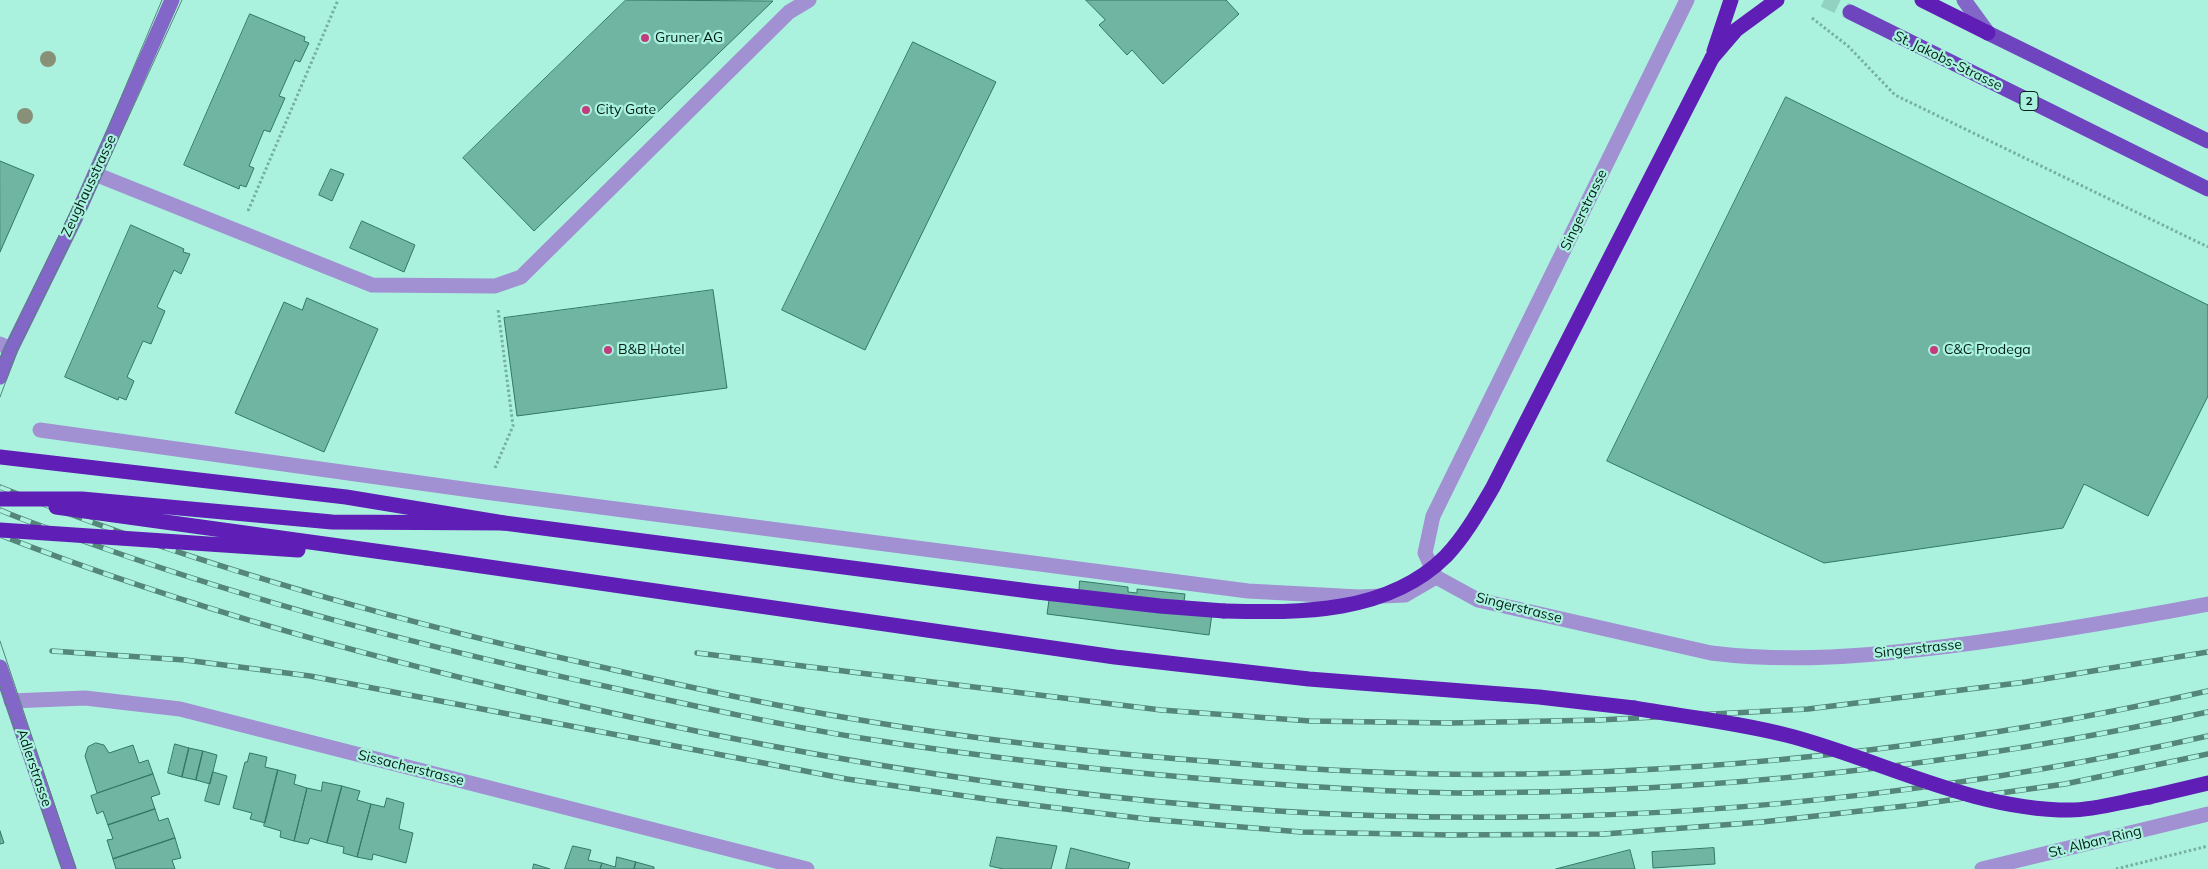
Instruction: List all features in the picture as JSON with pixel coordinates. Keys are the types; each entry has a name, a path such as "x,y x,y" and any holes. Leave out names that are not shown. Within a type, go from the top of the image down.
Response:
{"highway":[{"path":"0,457 346,497 504,523 1160,606 1277,612 1374,600 1402,588 1424,574 1445,556 1480,510 1712,58 1731,0"},
{"path":"1712,58 1736,30 1777,0"},
{"path":"1922,0 1988,33"},
{"path":"0,499 82,499 332,522 504,523"},
{"path":"0,499 1115,657 1376,686 1539,697 1720,722 1793,737 1955,791 2023,807 2073,810 2149,797 2208,783"},
{"path":"0,530 426,558"}],"main road":[{"name":"St. Jakobs-Strasse","path":"1850,12 2208,189"},
{"path":"1988,33 2208,141"}],"street":[{"name":"Zeughausstrasse","path":"1,374 6,346 96,174 172,0"},
{"path":"96,174 372,285 495,286 521,277 790,12 809,0"},
{"name":"Singerstrasse","path":"1687,0 1432,516 1425,552 1436,577 1478,600 1711,653 1750,658 1790,660 1886,654 2009,638 2208,604"},
{"path":"1964,0 1988,33"},
{"path":"40,430 485,492 1248,591 1359,597 1405,595 1436,577"},
{"name":"Adlerstrasse","path":"1,671 69,869"},
{"name":"Sissacherstrasse","path":"11,701 85,698 180,709 774,865 807,869"},
{"name":"St. Alban-Ring","path":"1982,869 2208,814"}],"path":[{"path":"239,232 338,0"},
{"path":"1812,18 1848,46 1895,95 2208,248"},
{"path":"485,492 513,426 495,286"},
{"path":"2116,869 2208,846"}],"building":[{"name":"City Gate","path":"626,0 773,1 534,231 463,158"},
{"path":"1086,0 1226,0 1239,14 1163,84 1132,50 1127,55 1099,25 1105,20"},
{"path":"250,14 305,37 304,41 309,43 300,62 295,60 279,96 285,98 270,132 264,130 249,166 254,168 246,187 240,185 239,189 184,165"},
{"path":"913,42 996,82 865,350 782,310"},
{"name":"C&C Prodega","path":"1786,97 2208,305 2208,396 2148,516 2084,484 2063,528 1824,563 1607,461"},
{"path":"0,161 34,175 0,252"},
{"path":"331,169 344,174 332,201 319,195"},
{"path":"362,221 415,245 404,272 350,248"},
{"path":"131,225 184,249 183,252 190,254 181,274 174,270 157,307 165,311 151,344 143,341 127,377 134,381 126,400 119,397 118,400 65,377"},
{"path":"713,290 727,388 517,416 504,318"},
{"path":"307,298 378,329 324,452 235,413 284,302 302,310"},
{"path":"1080,581 1128,587 1128,592 1137,593 1137,589 1185,594 1183,610 1212,614 1209,635 1047,614 1050,593 1078,597"},
{"path":"96,743 104,745 109,753 133,745 139,763 148,760 153,774 97,793 85,756 88,747"},
{"path":"175,744 189,748 182,777 168,773"},
{"path":"189,748 203,751 196,780 182,777"},
{"path":"203,751 217,755 210,784 196,780"},
{"path":"250,753 267,757 265,767 278,770 265,823 250,819 252,813 233,808 245,762 247,762"},
{"path":"278,770 296,775 294,784 307,788 294,841 280,837 281,831 264,826"},
{"path":"213,772 227,776 219,805 205,801"},
{"path":"153,774 160,794 151,797 155,809 108,825 103,811 97,814 91,796"},
{"path":"323,782 342,786 327,843 310,838 308,844 294,841 307,788 321,791"},
{"path":"342,786 360,791 357,800 371,804 357,857 343,853 344,847 327,843"},
{"path":"387,798 404,803 399,829 413,833 406,863 373,854 372,860 357,857 371,804 384,807"},
{"path":"155,809 159,821 168,818 175,838 113,859 107,840 113,839 108,825"},
{"path":"0,831 4,843 0,844"},
{"path":"997,837 1057,846 1051,869 1003,869 990,866"},
{"path":"175,838 181,858 172,860 175,869 116,869 113,859"},
{"path":"573,846 591,850 588,860 602,863 600,869 565,869"},
{"path":"1071,848 1130,863 1128,869 1066,869"},
{"path":"1714,848 1715,864 1653,868 1652,852"},
{"path":"1630,850 1635,869 1556,869"},
{"path":"617,857 636,862 634,869 600,869 602,863 615,867"},
{"path":"636,862 654,867 654,869 634,869"},
{"path":"534,864 550,869 533,869"}],"tunnel":[{"path":"1824,0 1850,12"}],"tram line":[{"path":"0,358 90,171 162,0"},
{"path":"0,397 17,351 79,225 182,0"},
{"path":"0,641 76,869"},
{"path":"0,686 62,869"}],"railway":[{"path":"0,487 71,515 288,587 510,646 756,701 825,714 906,728 1045,746 1138,755 1304,768 1451,774 1525,774 1697,767 1868,750 1954,739 2039,725 2208,691"},
{"path":"0,510 40,526 232,591 424,644 553,675 740,715 861,738 1004,758 1147,774 1296,786 1457,793 1552,792 1646,788 1835,773 1929,761 2115,731 2208,712"},
{"path":"0,535 144,587 289,632 436,672 585,707 701,732 934,774 1170,803 1288,812 1406,817 1610,815 1696,810 1783,803 1955,783 2125,754 2208,736"},
{"path":"52,651 185,660 310,676 847,779 1000,801 1147,819 1301,832 1451,835 1604,834 1762,822 1914,805 2065,784 2208,754"},
{"path":"697,653 1161,710 1310,721 1450,723 1599,720 1808,709 2026,682 2208,652"}],"place":[{"name":"Gruner AG","path":"645,38"},
{"name":"City Gate","path":"586,110"},
{"name":"B&B Hotel","path":"608,350"},
{"name":"C&C Prodega","path":"1934,350"}]}
